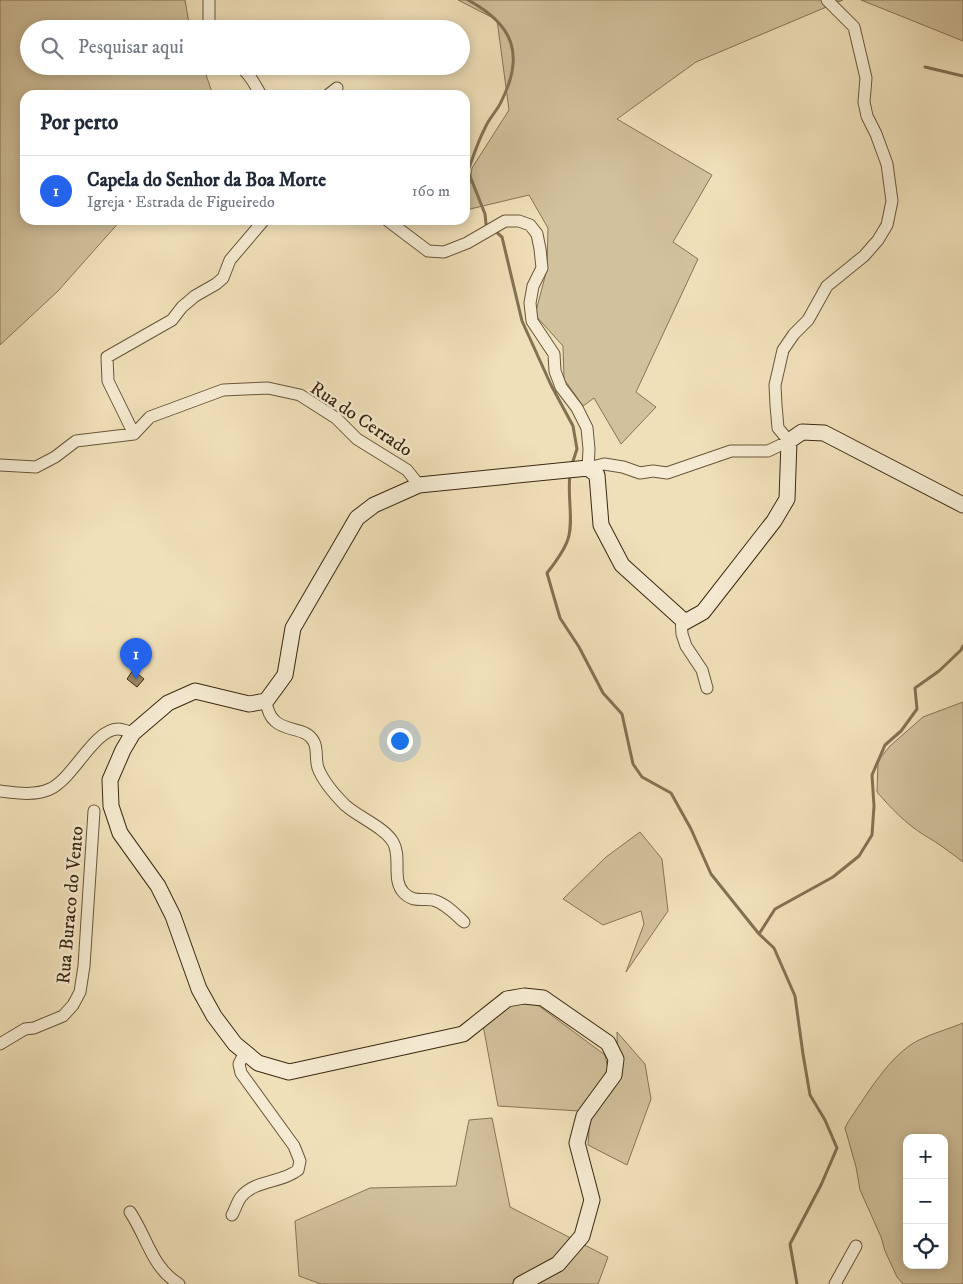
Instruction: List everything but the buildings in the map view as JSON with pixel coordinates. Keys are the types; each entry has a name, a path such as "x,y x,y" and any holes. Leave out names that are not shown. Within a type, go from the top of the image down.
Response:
{"street":[{"path":"209,0 209,20"},
{"path":"577,469 597,475 601,525 622,565 685,622 703,612 774,521 787,499 789,441 778,428 775,385 783,350 794,334 808,320 827,286 864,256 878,240 887,225 892,202 887,164 867,116 864,102 866,78 854,27 826,0"},
{"path":"248,75 258,90"},
{"path":"394,225 428,251 444,252 467,243 505,221 519,221 530,224 537,234 542,268 533,286 530,303 532,321 554,354 555,370 561,387 577,408 587,428 589,449 577,469"},
{"path":"0,465 36,467 55,457 76,441 134,434 108,381 106,357 172,320 182,307 195,296 224,278 230,260 260,225"},
{"name":"Rua do Cerrado","path":"134,434 150,417 223,390 268,388 300,395 336,418 357,439 407,470 419,485"},
{"path":"522,1284 558,1264 582,1236 592,1200 577,1142 584,1116 614,1075 616,1059 608,1043 543,998 524,996 507,999 463,1034 289,1072 258,1063 235,1044 214,1016 199,989 173,916 158,886 120,833 111,806 110,780 123,750 133,734 168,703 194,691 248,704 266,701 285,674 293,628 357,518 374,505 419,485 577,469 604,464 640,472 667,473 731,451 768,451 789,441 802,432 824,433 963,505"},
{"path":"681,618 682,634 686,646 702,670 708,688"},
{"path":"266,701 269,712 275,721 285,727 307,734 313,740 319,769 345,805 380,830 394,843 399,886 405,894 419,901 432,900 443,905 464,922"},
{"path":"0,791 39,793 51,789 64,779 100,736 117,729 133,734"},
{"name":"Rua Buraco do Vento","path":"0,1044 25,1030 63,1016 73,1005 80,992 84,966 94,811"},
{"path":"232,1216 241,1197 252,1189 271,1181 290,1177 298,1170 300,1161 294,1146 241,1073 239,1064 245,1052"},
{"path":"130,1212 160,1269 170,1279 179,1284"},
{"path":"835,1284 856,1246"}],"shaded area":[{"path":"0,0 185,0 188,20 20,20 20,75 206,75 211,90 20,90 20,225 117,225 58,291 0,345"},
{"path":"458,0 843,0 696,62 617,119 712,175 673,242 698,259 636,392 656,407 621,444 594,398 583,406 564,379 563,346 535,315 547,269 548,228 529,195 470,209 472,168 509,110 497,20"},
{"path":"861,0 963,0 963,41 958,39"},
{"path":"963,702 963,862 917,831 877,792 878,763 890,746 923,717"},
{"path":"640,832 662,859 668,911 626,972 644,924 641,911 603,925 563,899 606,857"},
{"path":"517,1001 535,1003 605,1055 609,1074 579,1111 498,1106 483,1025"},
{"path":"963,1023 963,1284 903,1284 897,1277 860,1190 856,1167 845,1128 879,1076 898,1055 908,1046 930,1035"},
{"path":"617,1032 645,1064 651,1099 627,1165 588,1145 590,1118 618,1080"},
{"path":"492,1118 510,1207 608,1257 598,1284 321,1284 299,1276 295,1221 370,1188 456,1186 469,1120"}],"waterway":[{"path":"468,0 496,20 505,31 511,43 513,56 508,85 499,105 482,133 470,166"},
{"path":"925,67 963,76"},
{"path":"470,176 485,214 486,224 489,226"},
{"path":"494,230 502,237 522,321 551,385 573,426 577,449 572,464"},
{"path":"570,475 570,532 564,548 547,573 560,618 579,647 603,693 622,714 633,764 642,777 671,793 691,829 711,874 759,934 774,948 795,996 810,1095 825,1120 837,1148 821,1185 790,1244 797,1284"},
{"path":"759,934 775,909 833,877 859,856 872,835 874,806 872,775 885,745 901,731 917,709 915,688 939,671 963,646"}],"place":[{"name":"Capela do Senhor da Boa Morte","path":"136,679"}]}
